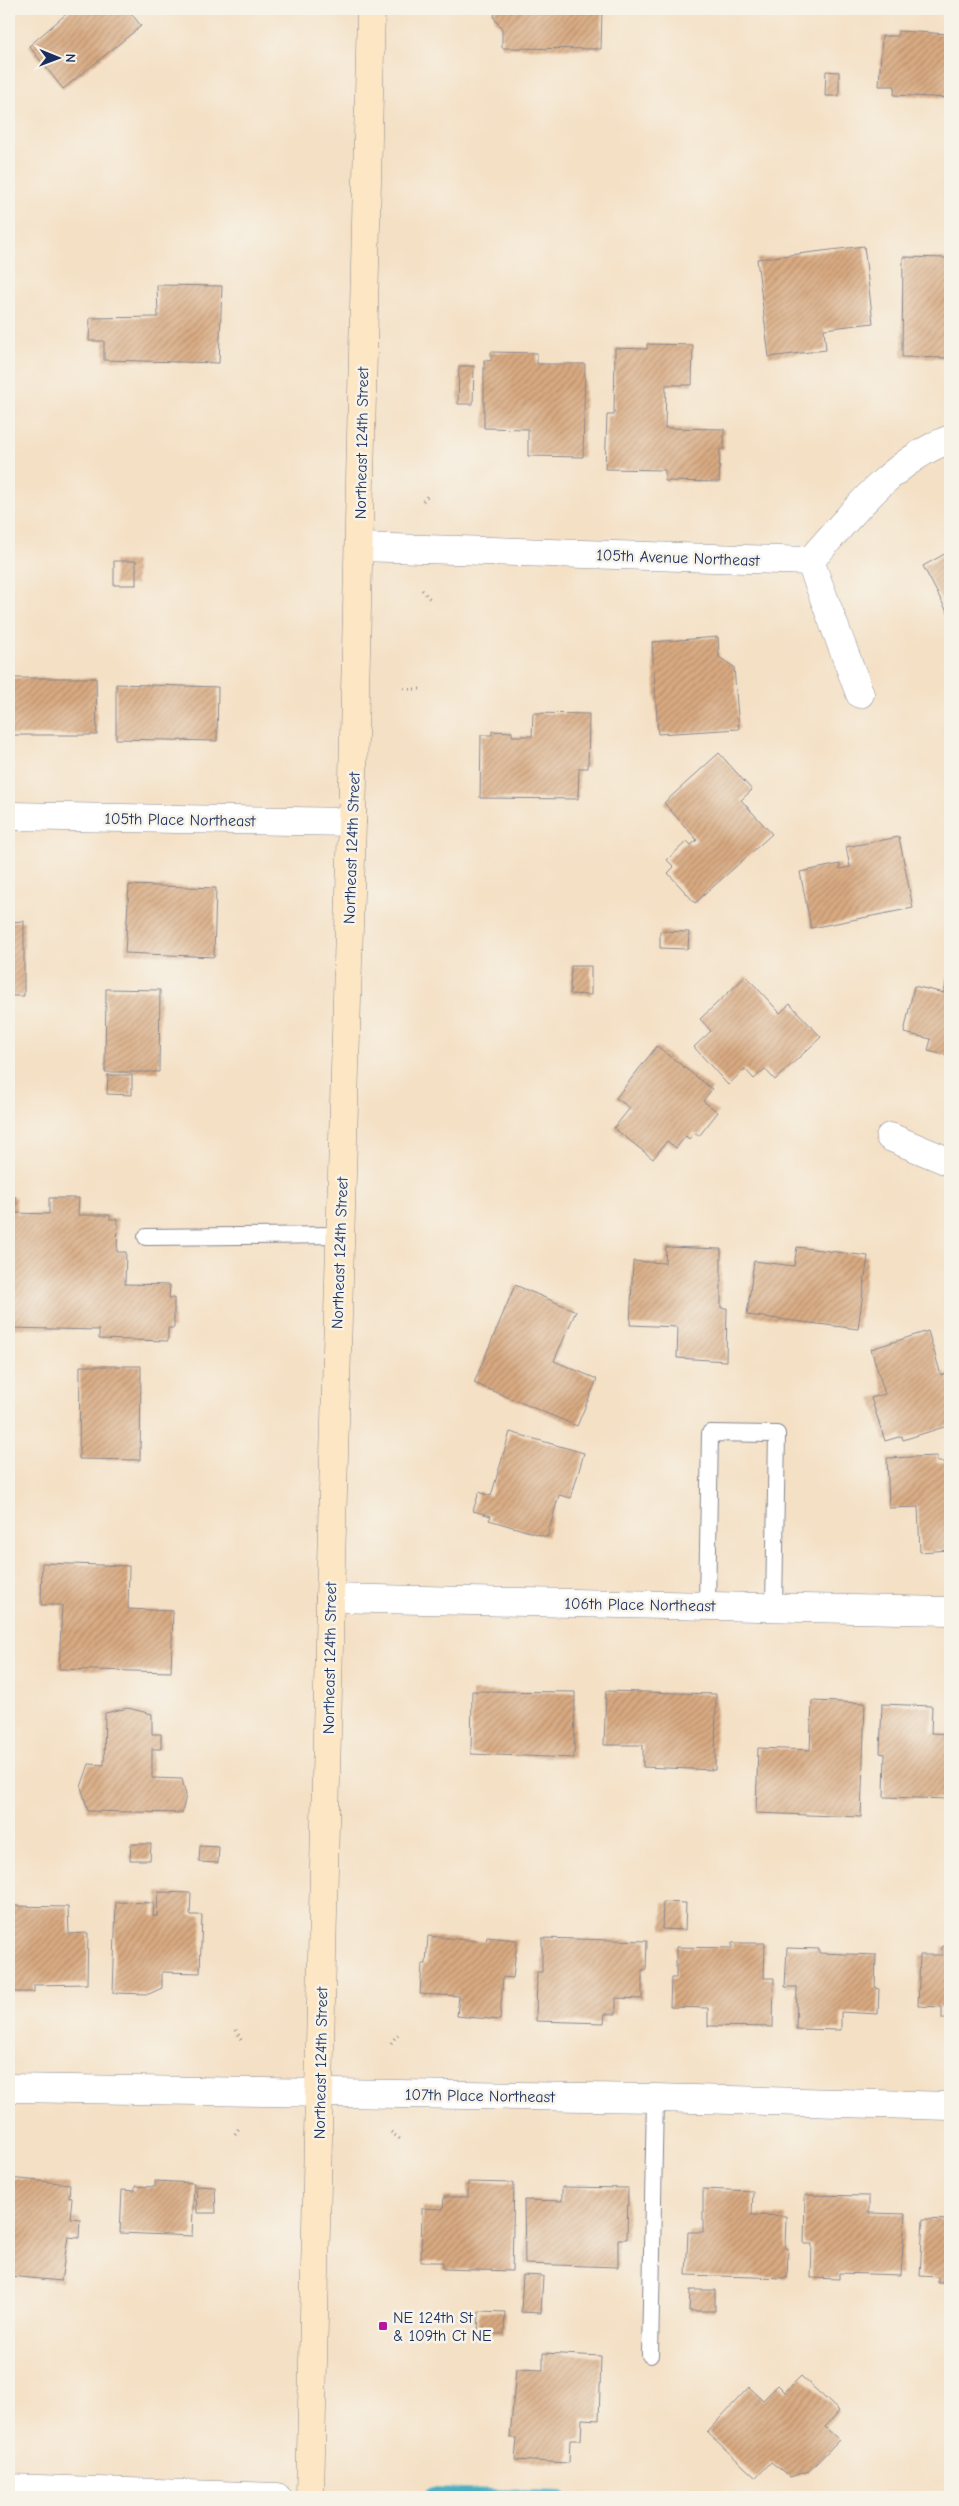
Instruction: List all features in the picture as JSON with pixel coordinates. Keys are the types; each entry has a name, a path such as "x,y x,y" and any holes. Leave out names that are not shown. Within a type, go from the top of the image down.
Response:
{"main road":[{"name":"Northeast 124th Street","path":"310,2497 330,1598 359,547 370,9"}],"street":[{"path":"860,694 810,561 858,507 904,465 950,439"},
{"name":"105th Avenue Northeast","path":"359,547 810,561"},
{"name":"105th Place Northeast","path":"9,816 352,822"},
{"path":"890,1137 950,1162"},
{"name":"106th Place Northeast","path":"330,1598 950,1611"},
{"name":"107th Place Northeast","path":"9,2088 656,2098 950,2106"},
{"path":"9,2488 201,2496 277,2497"}],"lane":[{"path":"146,1237 340,1235"},
{"path":"707,1606 710,1433 777,1434 774,1607"},
{"path":"650,2355 656,2098"}],"path":[{"path":"423,501 428,495"},
{"path":"422,590 431,600"},
{"path":"404,689 424,689"},
{"path":"236,2030 241,2040"},
{"path":"390,2043 398,2034"},
{"path":"235,2134 239,2128"},
{"path":"391,2132 401,2140"}],"building":[{"path":"72,9 128,9 141,26 63,89 29,46"},
{"path":"495,9 602,9 601,49 502,48 502,29 494,18"},
{"path":"898,31 950,34 950,98 894,95 895,86 879,86 882,36 898,36"},
{"path":"826,71 839,72 839,96 825,96"},
{"path":"864,246 873,323 824,329 826,350 769,357 757,259"},
{"path":"903,257 950,258 949,358 902,357"},
{"path":"157,285 222,286 219,363 104,360 104,341 89,341 90,318 158,317"},
{"path":"647,344 693,345 692,385 666,385 665,428 724,429 724,449 720,449 719,482 665,481 665,470 605,469 607,415 614,415 615,348 647,349"},
{"path":"491,352 537,353 537,364 585,364 583,457 528,456 528,429 484,428 484,360 491,361"},
{"path":"459,366 474,366 473,404 458,404"},
{"path":"950,551 950,617 923,566"},
{"path":"114,561 136,561 136,585 114,585"},
{"path":"718,637 719,657 734,667 739,729 658,734 652,642"},
{"path":"9,678 96,678 97,735 9,735"},
{"path":"116,684 218,687 217,741 116,739"},
{"path":"533,713 589,714 588,768 579,768 578,799 480,798 481,735 492,735 492,731 512,732 512,736 532,736"},
{"path":"719,753 752,790 741,800 772,834 695,903 668,873 674,867 667,860 687,841 691,845 697,840 664,803"},
{"path":"899,837 913,908 811,928 800,872 840,864 840,869 850,867 846,847"},
{"path":"129,885 216,888 214,957 125,953"},
{"path":"24,921 24,996 9,996 9,922"},
{"path":"660,931 689,932 688,949 660,948"},
{"path":"571,966 591,966 591,995 570,994"},
{"path":"746,976 780,1013 790,1004 821,1037 775,1080 765,1069 754,1079 745,1069 728,1085 694,1047 711,1031 700,1019"},
{"path":"948,976 950,977 950,1056 928,1051 931,1039 904,1033 914,986 944,993"},
{"path":"106,989 160,990 159,1072 105,1072"},
{"path":"657,1046 712,1089 703,1101 718,1112 699,1136 694,1133 689,1139 686,1136 676,1148 667,1141 653,1159 614,1128 630,1108 616,1098"},
{"path":"108,1075 132,1075 132,1095 107,1094"},
{"path":"9,1196 16,1197 16,1213 49,1214 49,1198 79,1198 78,1215 110,1215 110,1219 118,1219 117,1252 126,1252 125,1284 170,1285 169,1298 174,1298 174,1328 168,1328 168,1341 99,1339 99,1330 9,1328"},
{"path":"666,1247 721,1249 721,1308 727,1308 726,1361 677,1358 678,1327 630,1325 633,1261 665,1263"},
{"path":"797,1247 868,1256 858,1329 747,1315 754,1261 794,1266"},
{"path":"515,1285 576,1311 554,1361 597,1379 577,1426 474,1383"},
{"path":"928,1331 941,1375 946,1373 948,1379 950,1378 950,1425 903,1440 902,1436 885,1441 871,1398 885,1394 871,1349"},
{"path":"80,1366 141,1366 140,1460 79,1459"},
{"path":"510,1432 584,1453 571,1498 559,1495 547,1537 489,1520 491,1516 473,1511 479,1492 491,1496"},
{"path":"937,1456 937,1462 950,1462 950,1550 920,1552 918,1507 889,1508 887,1458"},
{"path":"42,1563 129,1566 128,1609 173,1611 171,1672 59,1669 62,1605 41,1605"},
{"path":"472,1691 575,1692 574,1758 471,1754"},
{"path":"606,1691 716,1694 715,1770 643,1767 643,1745 604,1745"},
{"path":"812,1701 865,1703 861,1817 756,1813 758,1748 810,1750"},
{"path":"882,1704 932,1706 931,1733 950,1734 950,1799 884,1797 885,1754 880,1753"},
{"path":"128,1708 152,1714 152,1734 161,1734 161,1749 152,1749 152,1778 182,1779 186,1795 182,1813 88,1811 81,1787 89,1764 104,1765 105,1713"},
{"path":"131,1844 151,1844 150,1860 130,1860"},
{"path":"200,1846 219,1847 218,1863 199,1862"},
{"path":"158,1892 191,1893 190,1915 202,1915 200,1973 162,1972 162,1988 149,1994 113,1993 116,1902 154,1903 153,1916 157,1916"},
{"path":"663,1902 686,1903 685,1930 662,1929"},
{"path":"9,1906 68,1907 69,1934 88,1933 87,1984 34,1985 34,1992 9,1992"},
{"path":"428,1936 486,1942 487,1937 517,1940 513,1978 503,1977 500,2020 457,2016 459,1996 420,1994 422,1964 426,1964"},
{"path":"542,1938 647,1941 646,1970 642,1970 642,1999 616,1998 616,2014 605,2014 604,2023 536,2021 537,1972 542,1972"},
{"path":"732,1943 765,1943 764,1978 774,1978 773,2027 708,2026 708,2008 670,2007 671,1978 676,1978 676,1947 732,1948"},
{"path":"942,1946 950,1947 950,2019 942,2019 942,2007 918,2006 920,1955 942,1955"},
{"path":"787,1948 819,1949 819,1953 876,1955 875,1988 879,1989 878,2014 841,2012 841,2030 796,2029 797,1987 785,1987"},
{"path":"9,2178 70,2184 69,2197 72,2198 70,2218 80,2219 79,2238 68,2237 61,2281 9,2276"},
{"path":"155,2181 194,2183 192,2236 120,2233 122,2190 135,2191 135,2186 155,2187"},
{"path":"468,2182 514,2183 512,2271 443,2269 443,2262 421,2262 422,2208 443,2209 444,2197 468,2197"},
{"path":"196,2186 215,2187 216,2213 197,2213"},
{"path":"562,2187 628,2188 627,2239 618,2239 618,2267 525,2264 524,2200 562,2201"},
{"path":"703,2189 753,2191 752,2215 786,2216 785,2248 788,2248 787,2278 686,2275 688,2232 703,2232"},
{"path":"805,2195 869,2196 869,2213 905,2214 901,2275 839,2273 839,2279 811,2278 812,2244 804,2244"},
{"path":"923,2219 950,2220 950,2283 938,2283 938,2277 920,2276"},
{"path":"523,2275 543,2276 541,2313 521,2312"},
{"path":"690,2290 715,2290 715,2311 689,2311"},
{"path":"479,2311 505,2312 504,2334 478,2333"},
{"path":"543,2353 601,2356 599,2420 582,2419 581,2440 570,2440 569,2463 515,2460 517,2438 510,2438 516,2369 543,2370"},
{"path":"801,2376 839,2411 825,2427 839,2440 809,2471 790,2477 771,2462 756,2478 707,2432 749,2387 763,2400 778,2385 785,2392"}],"waterway":[{"path":"431,2493 560,2497"}],"place":[{"name":"NE 124th St & 109th Ct NE","path":"383,2326"}]}
